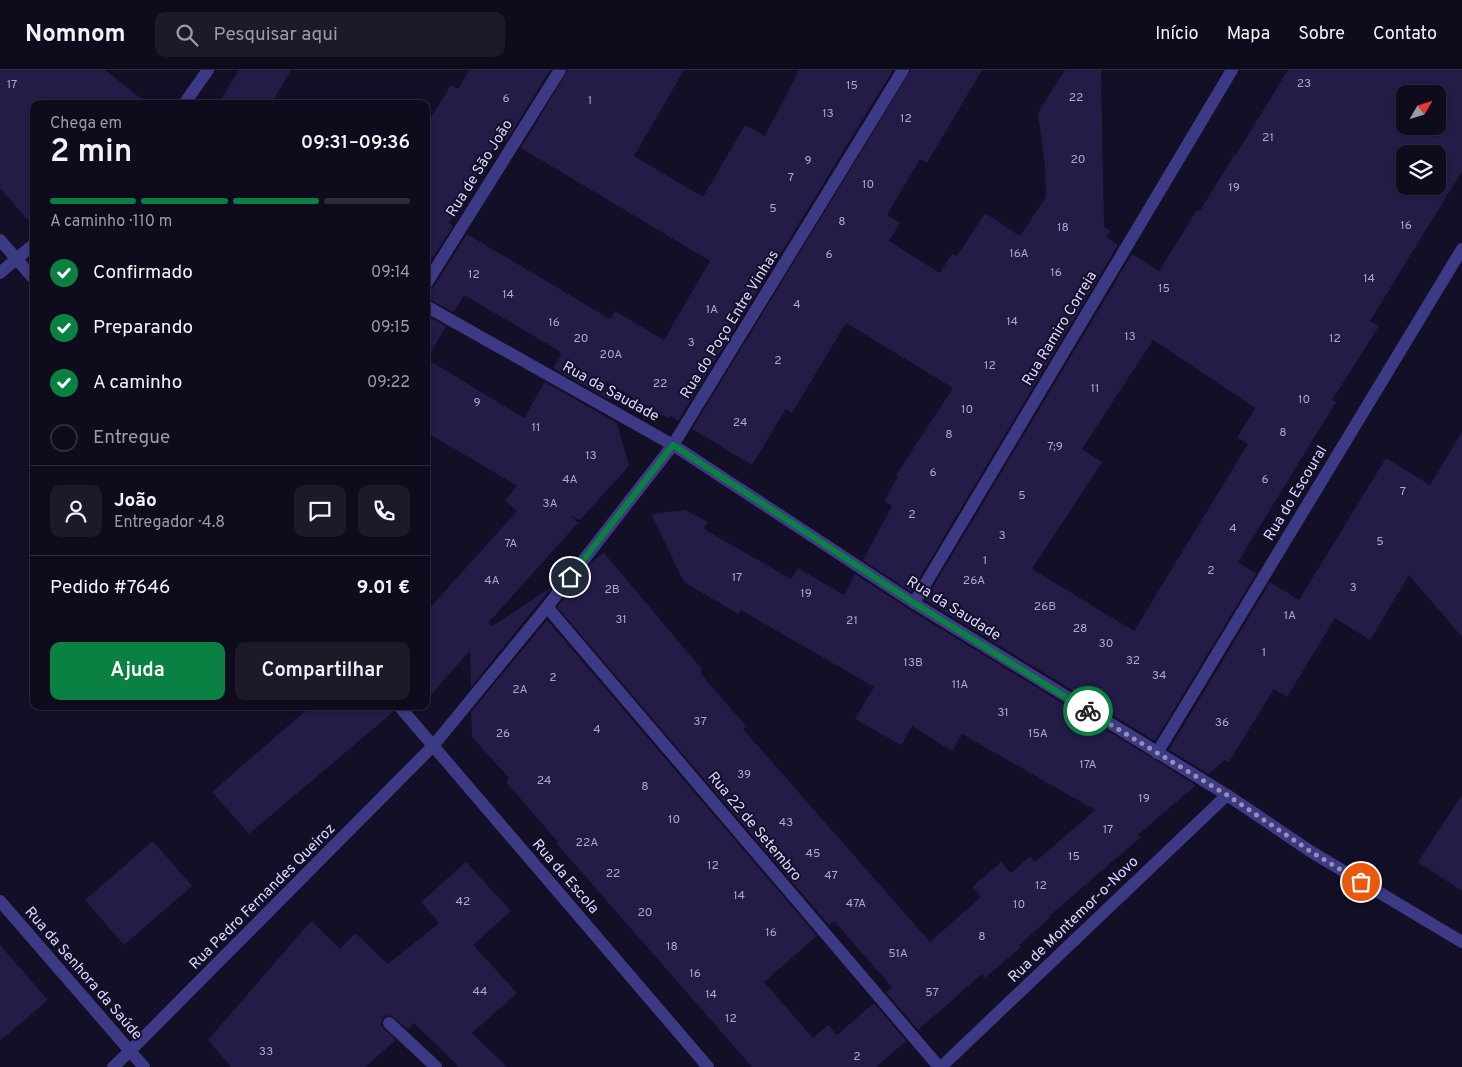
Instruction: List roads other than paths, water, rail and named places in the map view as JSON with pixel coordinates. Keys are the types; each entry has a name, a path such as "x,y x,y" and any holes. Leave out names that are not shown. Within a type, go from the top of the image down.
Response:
{"street":[{"path":"187,100 208,70"},
{"name":"Rua de São João","path":"430,278 560,70"},
{"name":"Rua do Poço Entre Vinhas","path":"433,746 547,607 673,445 903,70"},
{"name":"Rua Ramiro Correia","path":"914,603 1232,70"},
{"path":"0,240 30,275"},
{"path":"0,273 30,247"},
{"name":"Rua do Escoural","path":"1157,753 1462,249"},
{"name":"Rua da Saudade","path":"430,308 673,445 914,603 1227,795 1310,851 1462,942"},
{"name":"Rua 22 de Setembro","path":"547,607 940,1067"},
{"name":"Rua da Escola","path":"402,710 708,1067"},
{"name":"Rua Pedro Fernandes Queiroz","path":"113,1067 433,746"},
{"name":"Rua de Montemor-o-Novo","path":"940,1067 1227,795"},
{"name":"Rua da Senhora da Saúde","path":"0,901 144,1067"},
{"path":"389,1023 436,1067"}]}
